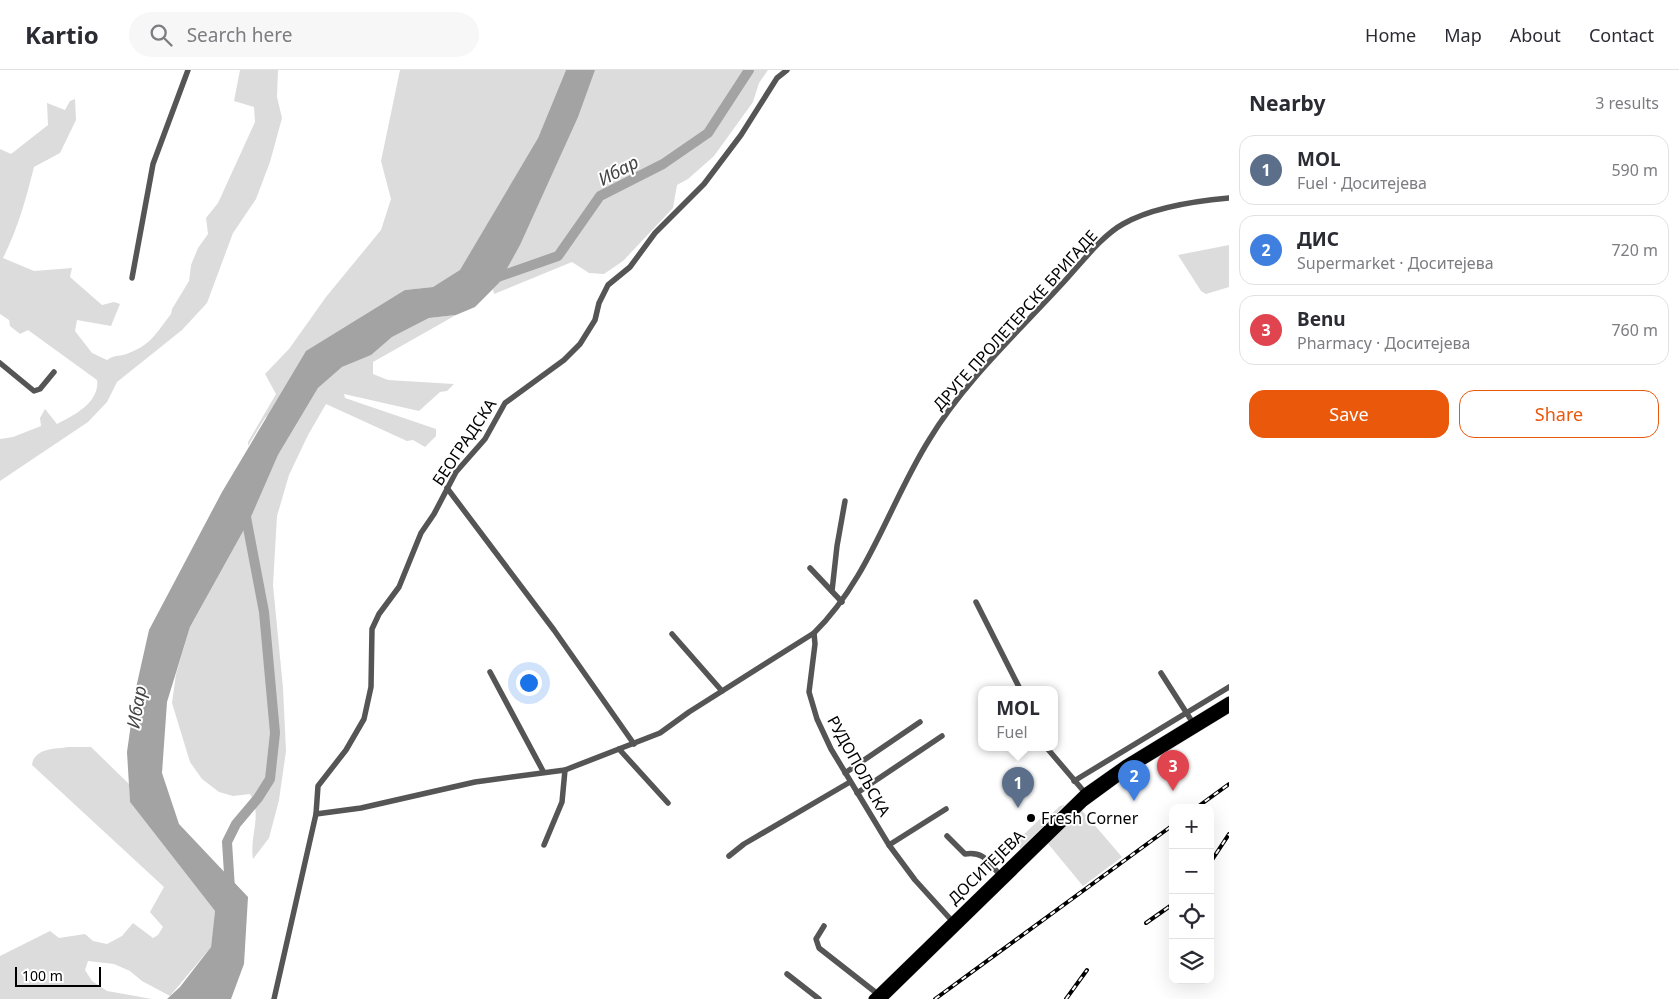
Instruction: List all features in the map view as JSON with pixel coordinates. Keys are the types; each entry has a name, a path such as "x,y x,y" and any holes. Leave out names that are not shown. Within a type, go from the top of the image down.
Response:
{"main road":[{"name":"ДОСИТЕЈЕВА","path":"954,924 1000,875 1087,795 1126,764 1229,701"},
{"name":"ДОСИТЕЈЕВА","path":"879,997 1087,795 1229,708"}],"street":[{"path":"132,278 153,164 188,70"},
{"name":"БЕОГРАДСКА","path":"274,999 316,814 318,786 346,750 364,719 371,687 372,629 399,587 421,534 465,460 485,439 505,404 564,360 580,344 595,320 599,303 608,285 630,267 655,233 704,184 741,135 777,78 787,70"},
{"name":"ДРУГЕ ПРОЛЕТЕРСКЕ БРИГАДЕ","path":"814,633 832,616 842,602 884,530 929,440 954,403 1083,261 1113,232 1132,220 1192,203 1229,198"},
{"path":"0,364 34,391 40,389 54,372"},
{"path":"447,488 554,630 634,744"},
{"path":"832,591 845,501"},
{"path":"810,568 842,602"},
{"path":"976,602 1018,686"},
{"path":"316,814 361,808 431,790 544,771 565,770 660,732 814,633"},
{"name":"РУДОПОЉСКА","path":"814,633 815,644 809,692 817,719 850,782 889,845 915,880 954,924"},
{"path":"672,634 722,691"},
{"path":"490,672 544,771"},
{"path":"1161,673 1193,723"},
{"path":"1074,781 1229,687"},
{"path":"845,773 920,722"},
{"path":"857,793 942,736"},
{"path":"619,749 668,803"},
{"path":"1049,751 1087,795"},
{"path":"544,845 562,802 565,770"},
{"path":"729,856 744,844 850,782"},
{"path":"889,845 946,809"},
{"path":"947,836 965,854 977,852 982,855 1000,875"},
{"path":"824,926 816,939 819,948 879,997"},
{"path":"787,974 819,999"}],"shaded area":[{"path":"240,70 278,70 277,97 282,118 270,162 256,199 233,233 207,303 182,330 117,382 107,402 88,422 0,481 0,439 13,437 41,426 40,418 45,409 57,424 78,412 95,395 97,380 28,330 20,334 10,326 9,320 0,314 0,149 11,154 48,125 47,103 65,110 70,101 75,99 76,120 60,153 34,167 21,213 3,258 34,271 72,268 70,277 102,305 114,302 120,304 111,326 77,320 75,331 92,353 107,360 126,354 137,350 148,342 171,314 172,309 189,281 191,265 198,248 208,234 206,218 218,203 255,122 254,107 234,101"},
{"path":"400,70 566,70 538,138 460,271 433,287 405,290 265,418 248,446 248,442 276,394 265,374 289,349 326,297 381,230 391,199 381,161"},
{"path":"594,70 768,70 759,83 753,102 714,156 688,179 677,185 673,208 623,261 604,274 589,273 572,262 494,294 493,289 499,283"},
{"path":"1229,245 1229,287 1206,294 1201,291 1178,255"},
{"path":"456,315 373,362 373,374 388,380 454,384 447,391 440,392 419,411 344,394 345,398 436,429 436,436 425,447 413,440 407,441 326,404 308,435 289,475 277,516 273,585 283,688 286,751 279,800 269,838 253,859 252,851 256,818 254,802 250,794 233,796 219,792 202,779 190,762 172,703 176,674 190,627 251,517 278,455 318,388 342,367 370,355 392,337 429,318"},
{"path":"69,747 91,747 129,784 130,802 215,911 211,947 170,996 142,981 130,971 114,964 88,961 85,970 92,981 107,991 152,999 0,999 0,956 50,931 59,938 85,934 93,941 107,944 122,936 133,923 153,938 158,935 163,927 150,912 164,887 32,765 34,759 41,752"},
{"path":"1064,805 1020,849 1019,839 1041,818 1045,820 1060,806"},
{"path":"1079,807 1122,857 1083,886 1045,840"}],"water":[{"path":"566,70 595,70 578,117 520,245 499,283 475,307 456,315 429,318 392,337 371,355 342,367 318,388 278,455 251,517 190,627 167,702 162,773 179,824 248,897 244,964 231,999 167,999 180,987 211,947 215,911 130,802 127,752 136,688 149,630 222,492 306,351 405,290 433,287 460,270 538,138"}],"waterway":[{"name":"Ибар","path":"492,279 558,256 600,196 663,164 708,133 749,70"},
{"name":"Ибар","path":"230,889 227,842 236,824 258,798 270,779 275,733 264,612 245,512"}],"railway":[{"path":"1202,804 1229,784"},
{"path":"935,999 1169,828"},
{"path":"1214,857 1229,834"},
{"path":"1146,923 1169,907"},
{"path":"1066,999 1087,970"}],"place":[{"name":"Benu","path":"1173,791"},
{"name":"ДИС","path":"1134,801"},
{"name":"MOL","path":"1018,808"},
{"name":"Fresh Corner","path":"1031,818"}]}
